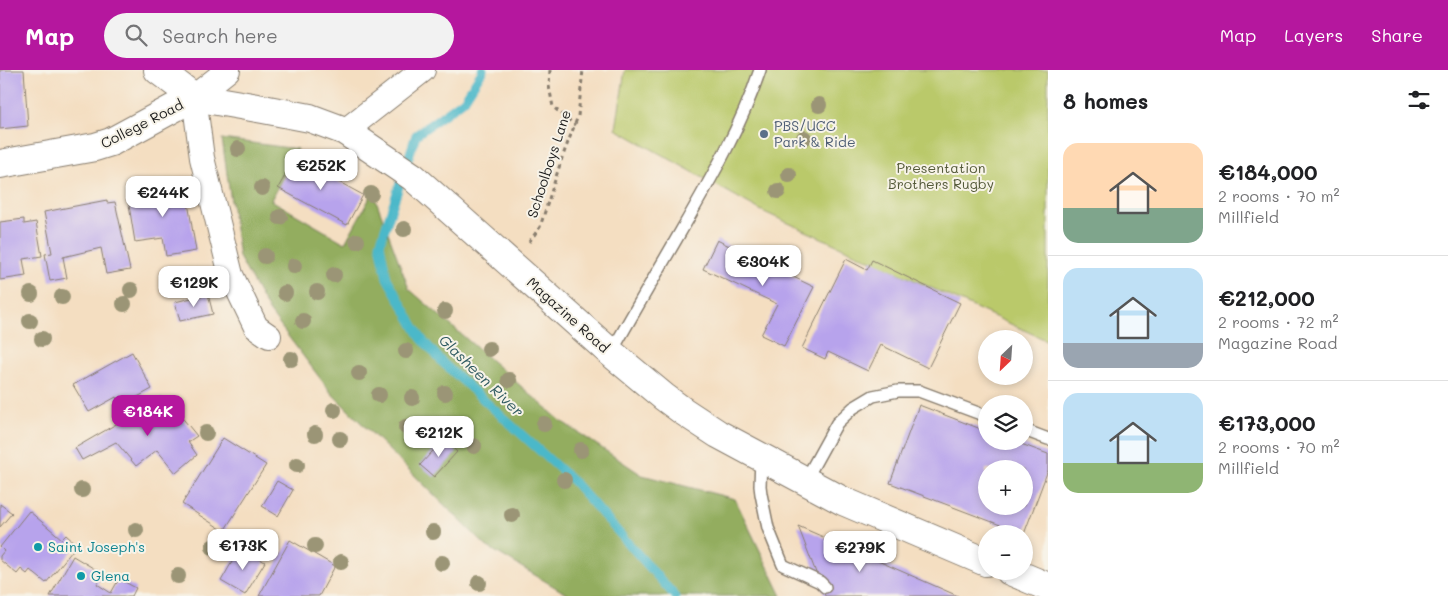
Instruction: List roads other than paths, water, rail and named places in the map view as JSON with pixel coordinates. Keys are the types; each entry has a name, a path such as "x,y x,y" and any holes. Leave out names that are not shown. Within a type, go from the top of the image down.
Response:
{"main road":[{"name":"Magazine Road","path":"158,70 194,97 310,118 345,132 413,177 611,353 683,411 718,434 805,482 880,518 978,559"},
{"name":"College Road","path":"0,164 95,147 111,142 194,97"},
{"path":"1031,580 1048,587"}],"street":[{"path":"228,70 194,97 202,158 231,275 256,327 269,336"},
{"path":"345,132 423,70"}],"lane":[{"path":"611,353 733,138 760,70"},
{"path":"805,482 837,423 854,408 874,396 898,391 919,391 978,413"},
{"path":"1033,434 1048,440"},
{"path":"761,458 760,486 768,528 783,564 820,582 826,587"}],"waterway":[{"name":"Glasheen River","path":"483,70 464,100 416,135 380,244 387,278 421,338 443,363 573,481 675,596"}],"place":[{"name":"PBS/UCC Park & Ride","path":"764,134"},
{"name":"Saint Joseph's","path":"38,547"},
{"name":"Glena","path":"81,576"}],"park label":[{"name":"Presentation Brothers Rugby","path":"941,176"}]}
